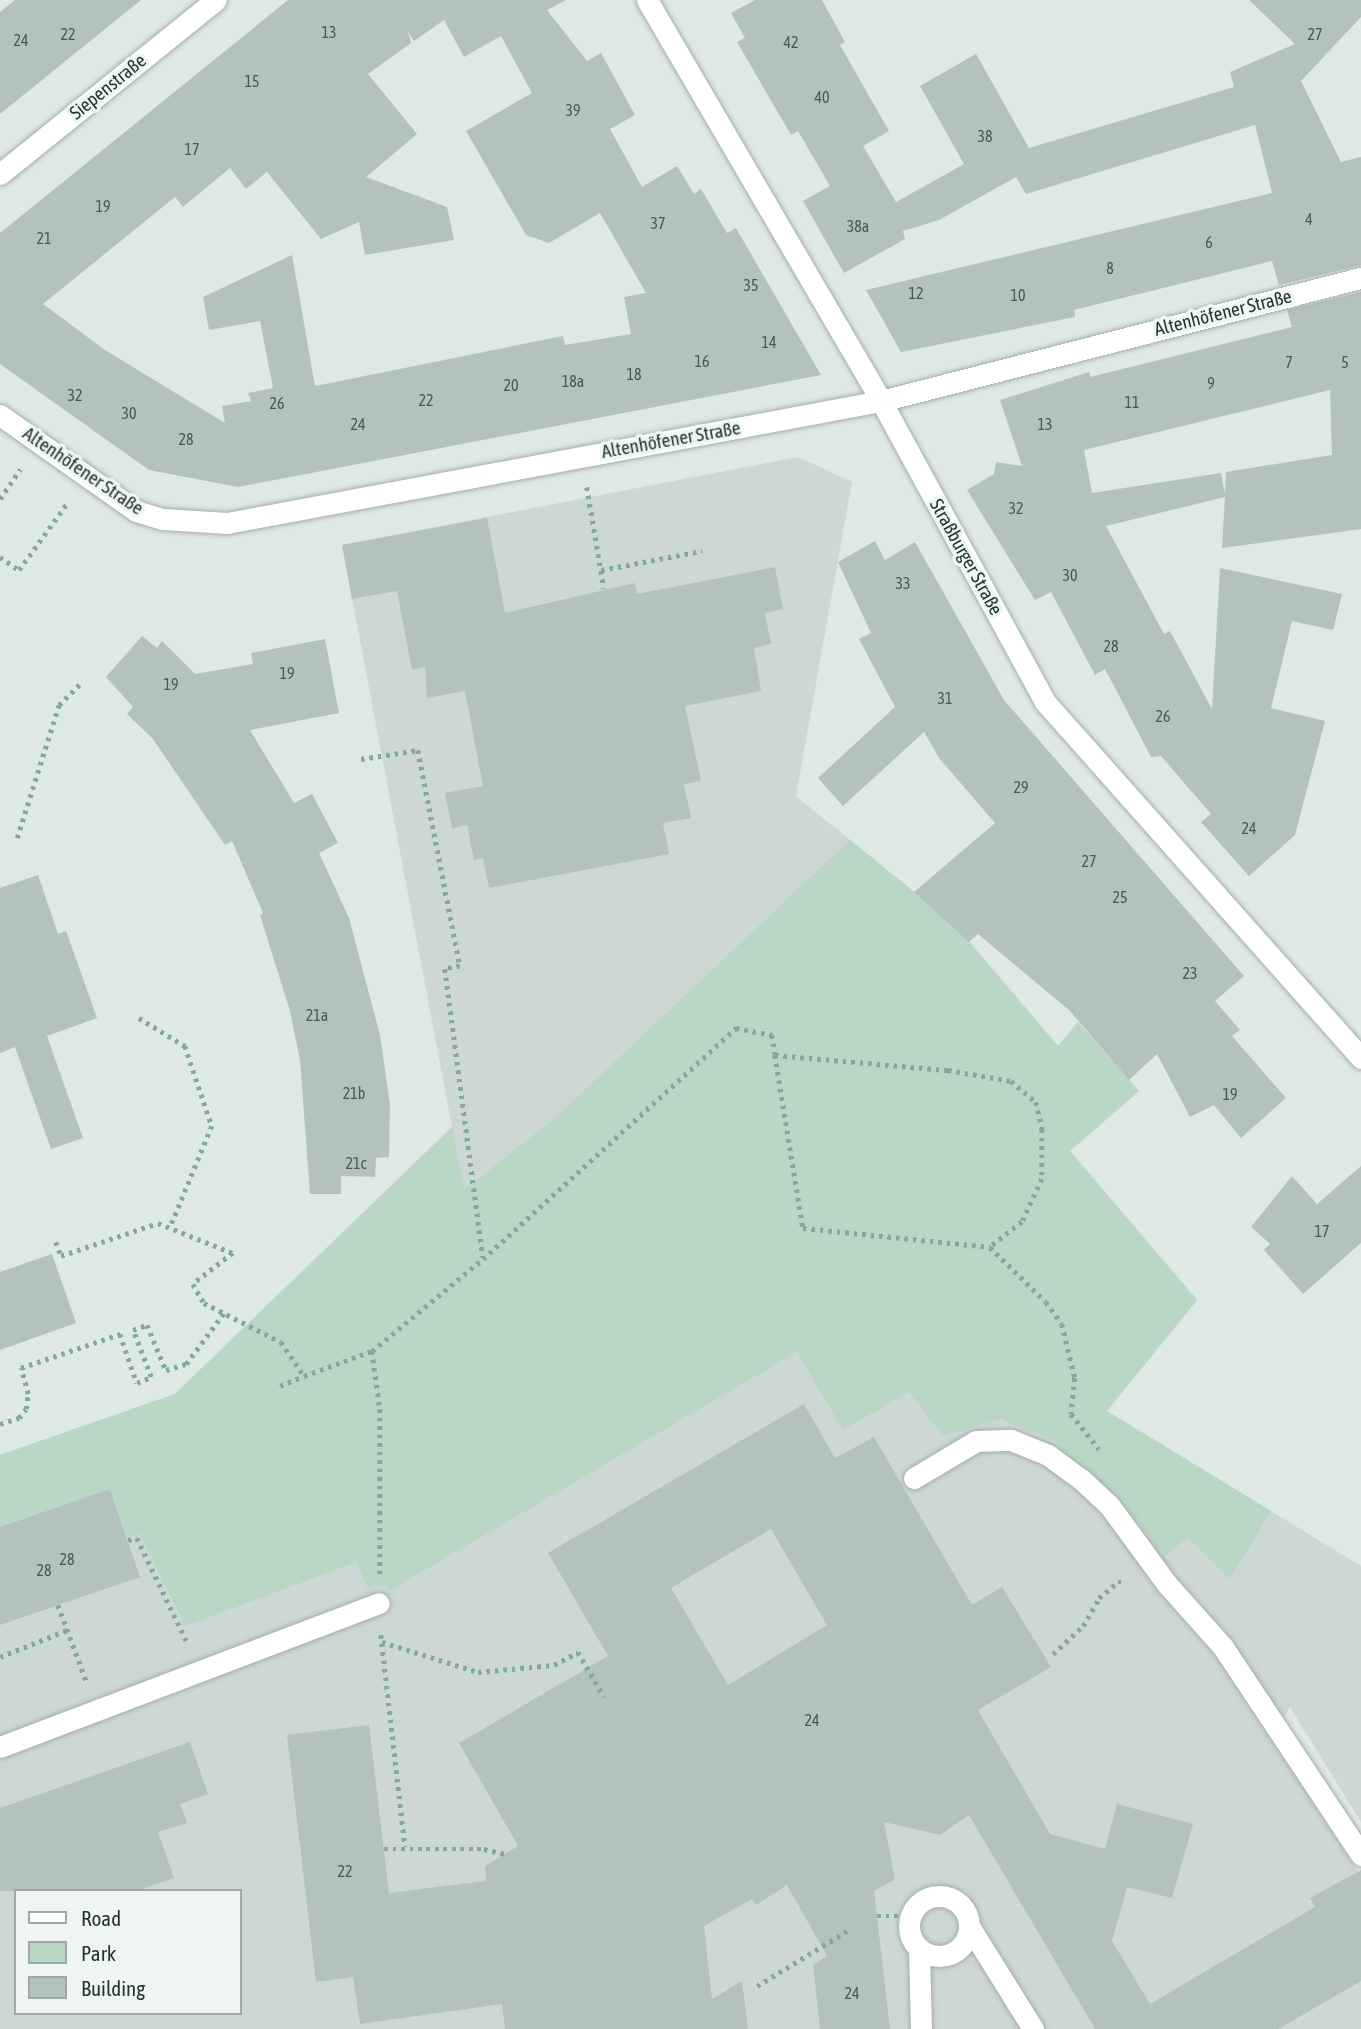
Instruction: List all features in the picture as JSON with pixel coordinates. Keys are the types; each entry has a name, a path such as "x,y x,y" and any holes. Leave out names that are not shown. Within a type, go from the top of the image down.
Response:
{"street":[{"name":"Siepenstraße","path":"0,173 216,0"},
{"name":"Straßburger Straße","path":"647,0 881,401 1045,702 1361,1058"},
{"name":"Altenhöfener Straße","path":"0,415 136,511 163,519 227,523 881,401 1361,278"},
{"path":"914,1478 976,1441 1011,1440 1048,1455 1110,1505 1166,1583 1223,1647 1361,1855"},
{"path":"0,1747 379,1603"},
{"path":"921,2029 919,1949 912,1939 910,1916 926,1899 949,1898 967,1914 969,1926 1033,2029"},
{"path":"919,1949 940,1957 952,1954 961,1947 969,1926"}],"path":[{"path":"0,557 19,570 87,475"},
{"path":"589,500 604,589"},
{"path":"601,570 702,551"},
{"path":"18,838 59,705 82,682"},
{"path":"361,759 418,750 460,966 445,969 483,1259"},
{"path":"139,1018 185,1046 212,1126 170,1228"},
{"path":"280,1386 372,1351 483,1259 736,1028 772,1035 803,1228 990,1247 1046,1302 1062,1324 1075,1378 1072,1414 1101,1452"},
{"path":"775,1055 948,1070 1011,1081 1036,1101 1042,1129 1042,1179 1022,1222 990,1247"},
{"path":"56,1242 61,1256 158,1223 233,1253 193,1284 204,1303 281,1342 304,1376"},
{"path":"0,1424 19,1418 26,1409 28,1394 22,1368 120,1334 137,1383 151,1377 133,1330 147,1325 166,1370 186,1364 225,1312"},
{"path":"372,1351 380,1409 379,1603 405,1847"},
{"path":"128,1540 137,1538 182,1629 198,1672"},
{"path":"1053,1654 1083,1626 1099,1598 1118,1582 1166,1583"},
{"path":"58,1605 97,1710"},
{"path":"0,1657 67,1630"},
{"path":"382,1642 478,1672 554,1665 578,1652 604,1697"},
{"path":"384,1849 405,1847 505,1854"},
{"path":"877,1916 910,1916"},
{"path":"757,1986 847,1931"}],"shaded area":[{"path":"798,457 852,482 796,796 955,925 1058,1046 1078,1022 1139,1091 1070,1151 1197,1300 1107,1411 1361,1566 1361,1822 1290,1707 1272,1737 1361,1877 1361,2029 0,2029 0,1455 175,1394 452,1127 342,545"}],"green space":[{"path":"850,840 955,925 1058,1046 1078,1022 1139,1091 1070,1151 1197,1300 1107,1411 1271,1511 1230,1579 1188,1537 1163,1558 1139,1523 1052,1439 1001,1419 943,1436 909,1392 843,1430 797,1352 389,1591 386,1585 367,1587 357,1562 185,1626 140,1534 127,1537 110,1489 0,1527 0,1455 175,1394 452,1127 464,1189 472,1184 555,1118"}],"building":[{"path":"15,0 141,0 0,114 0,12"},
{"path":"288,0 566,0 547,10 587,61 601,53 635,115 610,129 642,187 677,166 694,194 701,189 727,233 736,228 821,375 238,487 149,470 0,364 0,233","holes":["444,20 464,57 501,36 532,93 466,131 526,235 549,243 600,213 646,293 624,297 631,334 565,345 563,336 315,386 292,255 203,297 209,330 260,321 273,388 248,393 251,401 222,406 225,423 105,350 43,304 175,197 183,207 230,168 246,189 267,172 321,239 359,222 365,255 454,240 447,207 366,177 417,134 368,74 411,43 408,32 414,41"]},
{"path":"755,0 822,0 845,42 840,45 889,131 863,146 896,202 964,164 920,86 976,54 1029,148 1234,87 1230,72 1295,44 1249,0 1361,0 1361,17 1301,81 1341,162 1361,157 1361,265 1279,285 1272,261 1074,310 1075,317 901,352 866,290 1272,193 1255,125 1026,194 1016,177 939,220 903,231 905,239 844,273 803,201 830,186 798,131 791,135 737,42 745,38 731,13"},
{"path":"1361,292 1361,529 1222,548 1225,497 1106,526 1164,634 1170,631 1212,709 1220,568 1342,594 1333,630 1292,621 1271,708 1325,721 1295,835 1249,876 1201,822 1211,814 1161,756 1151,757 1105,669 1095,675 1051,592 1035,600 967,490 994,474 996,462 1022,466 1000,400 1089,372 1090,377 1292,327 1287,310","holes":["1330,390 1332,455 1226,472 1225,494 1221,473 1092,493 1084,450"]},
{"path":"487,518 505,613 635,583 637,594 775,567 783,609 765,613 771,644 754,648 761,691 685,706 701,781 684,784 691,818 663,823 669,854 489,888 483,858 474,860 467,825 452,828 445,793 483,786 465,691 427,698 425,667 412,670 397,591 352,599 342,545"},
{"path":"875,541 885,560 915,542 1004,700 1244,976 1215,1001 1240,1030 1232,1036 1286,1098 1241,1138 1214,1105 1190,1117 1157,1054 1129,1080 1069,1010 978,934 969,942 914,892 995,823 939,758 924,732 843,806 818,778 895,707 859,639 871,633 838,562"},
{"path":"142,636 157,648 162,641 195,674 253,664 251,653 325,639 339,713 250,730 294,803 312,794 338,843 319,853 349,918 380,1035 390,1105 389,1157 376,1158 375,1177 341,1176 341,1194 310,1194 300,1060 290,1011 260,915 263,913 232,841 225,845 153,739 127,714 133,707 106,677"},
{"path":"38,875 58,934 66,931 97,1018 47,1036 83,1138 51,1149 15,1047 0,1053 0,888"},
{"path":"1361,1166 1361,1243 1303,1294 1264,1250 1270,1244 1251,1227 1292,1176 1317,1204"},
{"path":"52,1254 76,1323 0,1350 0,1272"},
{"path":"804,1404 835,1458 874,1437 972,1605 1002,1587 1051,1667 978,1710 1050,1834 1105,1849 1117,1804 1193,1824 1172,1898 1127,1887 1112,1941 1150,2004 1315,1907 1310,1898 1361,1870 1361,1981 1278,2029 1095,2029 969,1815 940,1835 884,1822 895,1879 874,1891 890,2029 820,2029 813,1965 827,1956 787,1885 756,1905 752,1899 704,1926 712,1999 742,1981 748,2029 505,2029 502,2004 360,2024 353,1977 316,1982 287,1735 369,1725 389,1893 486,1881 485,1866 518,1846 459,1743 608,1656 548,1553","holes":["771,1529 827,1625 728,1685 671,1588"]},
{"path":"110,1489 140,1577 0,1625 0,1527"},
{"path":"190,1742 208,1794 180,1804 187,1823 158,1832 174,1878 143,1889 0,1891 0,1808"}]}
